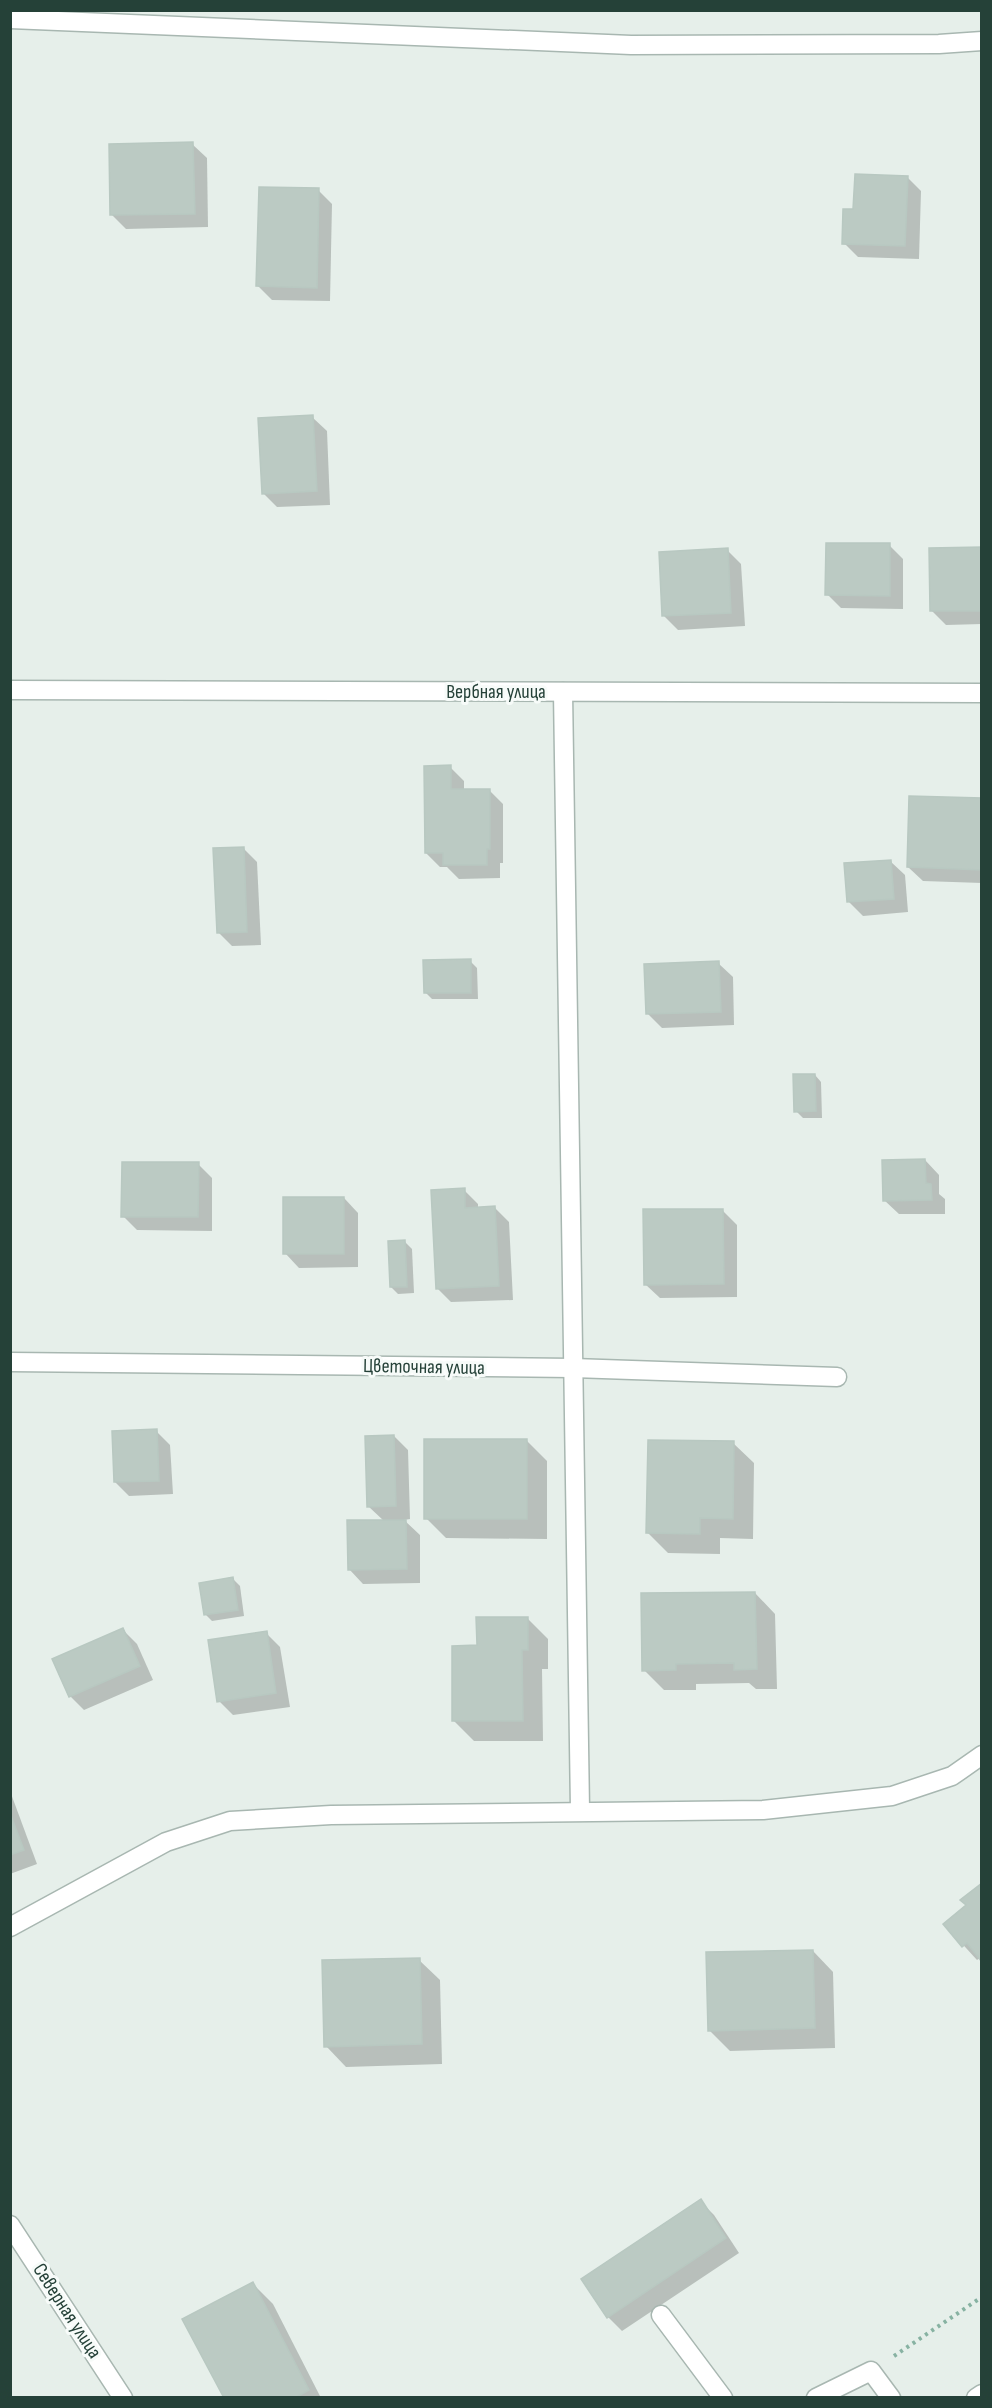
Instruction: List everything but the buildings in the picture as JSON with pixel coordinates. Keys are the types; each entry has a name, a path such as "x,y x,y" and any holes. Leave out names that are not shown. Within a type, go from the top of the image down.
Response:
{"street":[{"path":"10,19 631,45 927,44 981,41"},
{"name":"Вербная улица","path":"10,690 981,693"},
{"path":"563,692 580,1810"},
{"name":"Цветочная улица","path":"10,1362 573,1368 837,1377"},
{"path":"10,1927 166,1842 230,1821 331,1815 580,1810 763,1810 892,1796 952,1776 981,1755"},
{"name":"Северная улица","path":"10,2225 123,2397"},
{"path":"661,2315 723,2397"},
{"path":"816,2397 871,2371 891,2397"},
{"path":"976,2397 981,2394"}],"path":[{"path":"871,2371 981,2297"}]}
